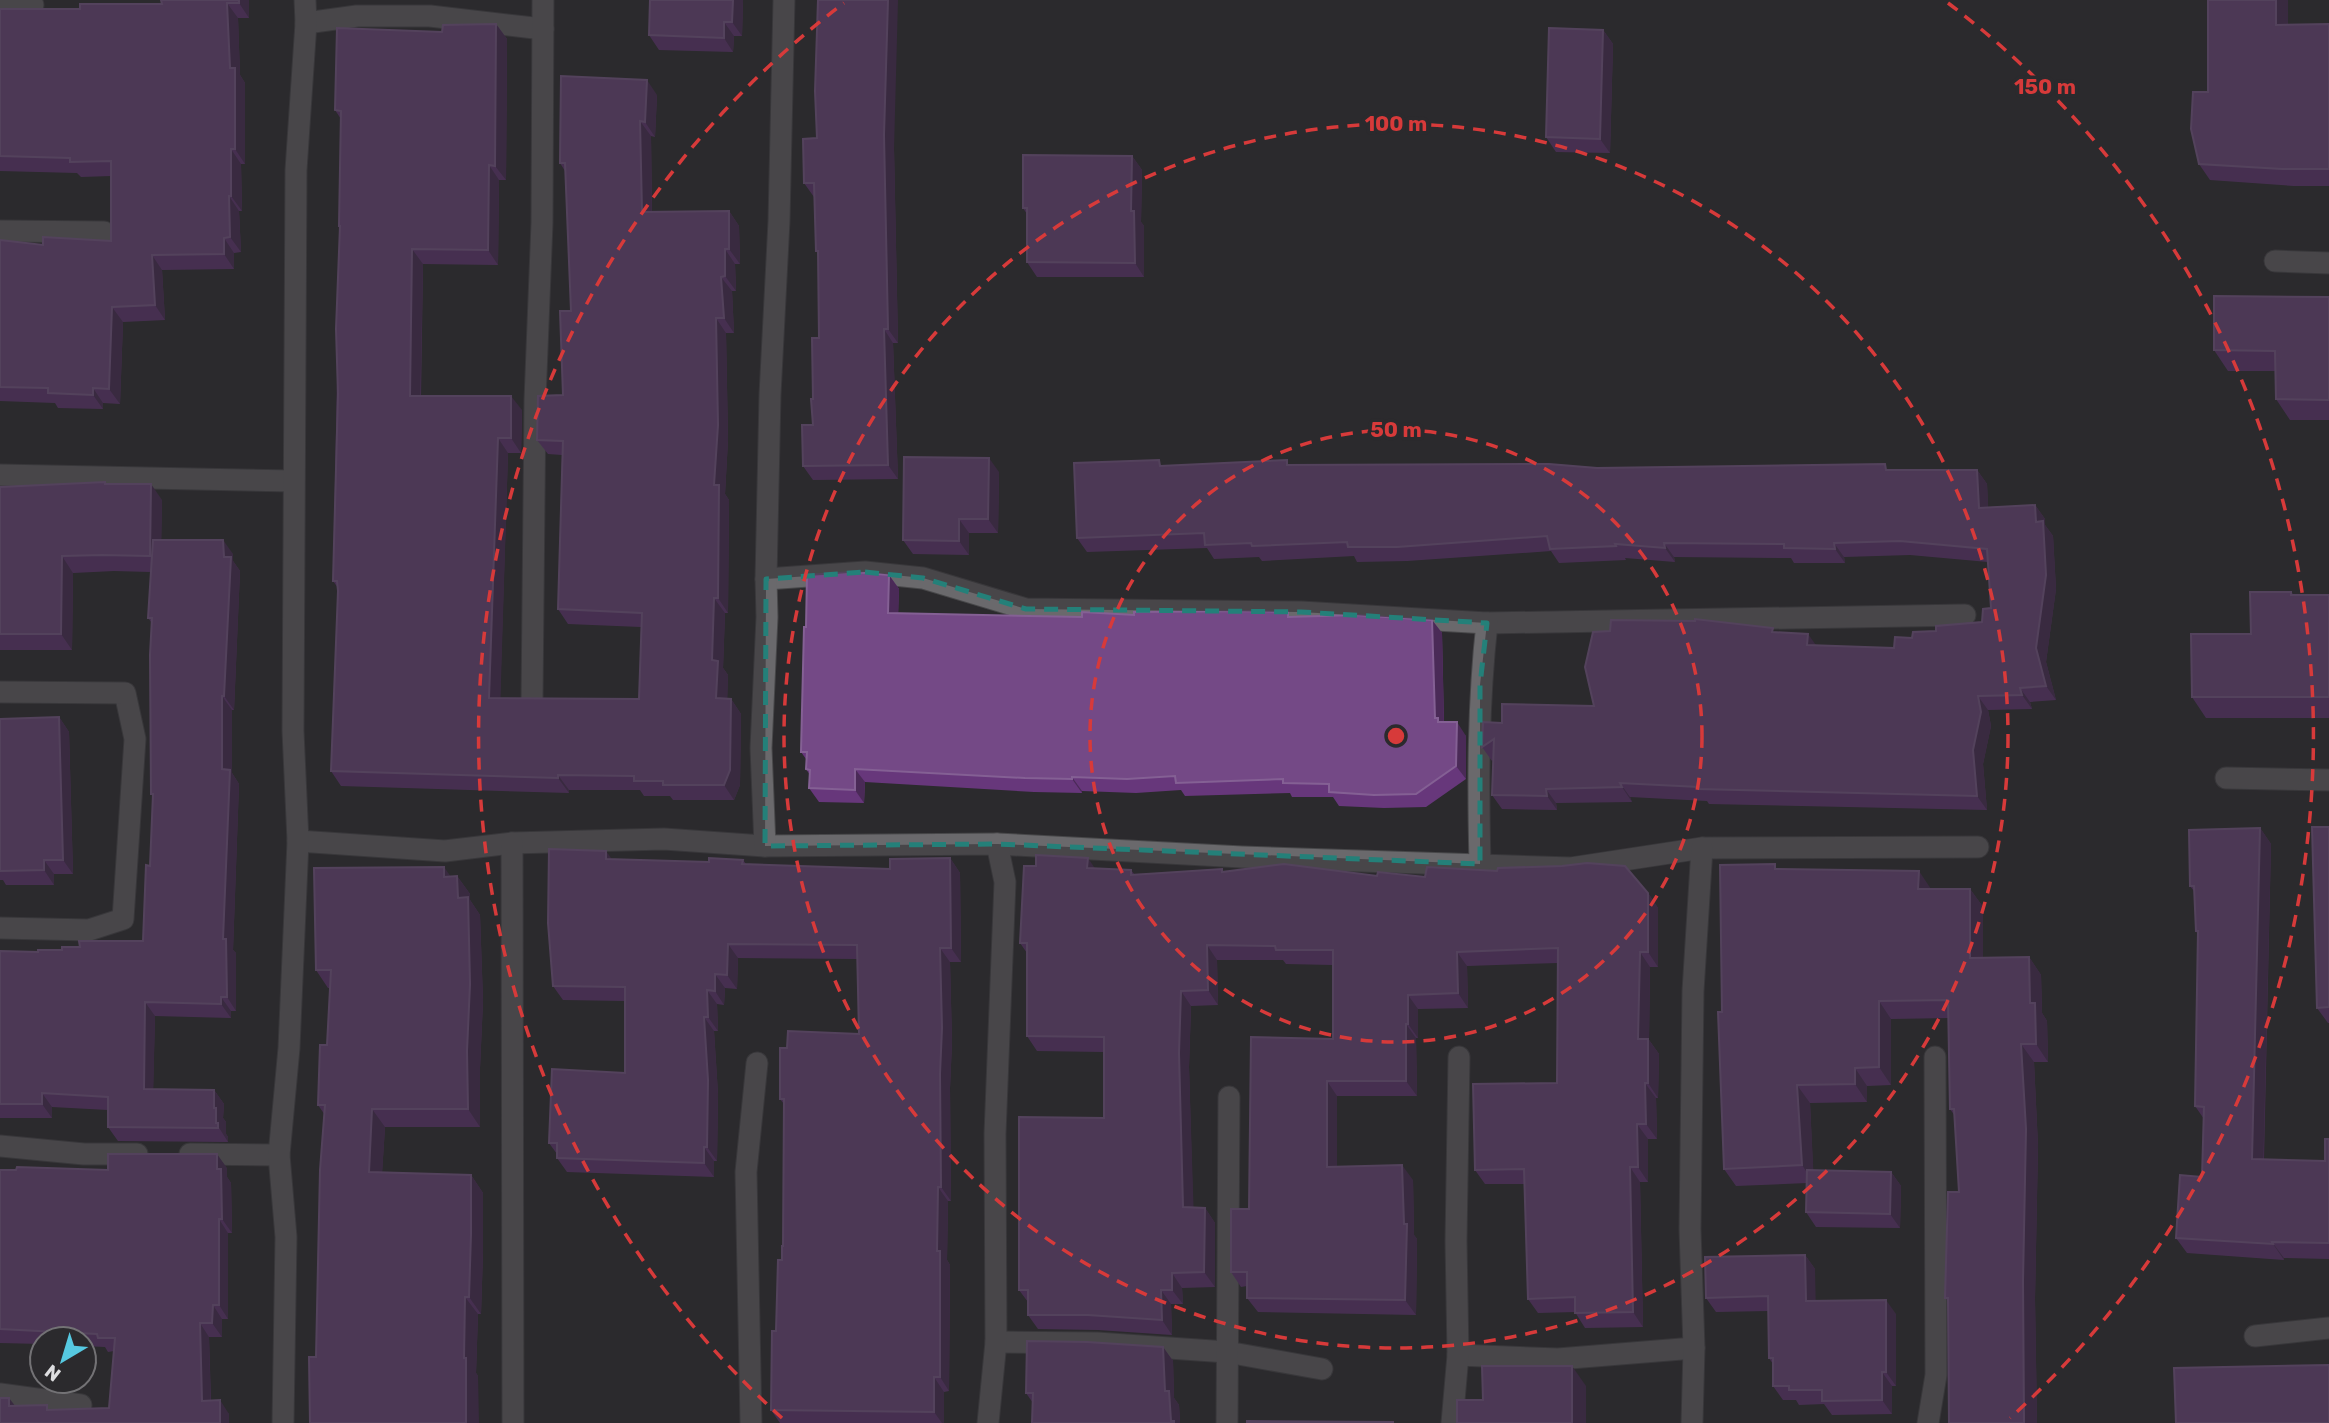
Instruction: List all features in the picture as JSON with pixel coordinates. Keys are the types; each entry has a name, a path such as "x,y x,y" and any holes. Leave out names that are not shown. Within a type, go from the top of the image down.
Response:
{"street":[{"path":"283,1423 286,1237 279,1155 289,1048 298,841 293,731 293,481 296,170 306,0"},
{"path":"532,701 535,400 542,223 543,0"},
{"path":"765,846 761,748 784,0"},
{"path":"0,4 33,5"},
{"path":"306,23 357,16 430,16 543,30"},
{"path":"0,231 104,232"},
{"path":"2275,261 2329,263"},
{"path":"0,475 293,481"},
{"path":"766,579 865,572 923,578 1026,609 1301,612 1487,623 1965,615"},
{"path":"1480,864 1480,685 1487,623"},
{"path":"0,692 125,694 135,739 123,919 89,930 0,928"},
{"path":"2226,778 2329,780"},
{"path":"298,841 445,851 512,843 664,839 765,846 997,844 1242,857 1571,868 1702,848 1978,847"},
{"path":"512,843 513,1423"},
{"path":"988,1423 996,1342 995,1134 1005,882 997,844"},
{"path":"1692,1423 1694,1348 1690,1229 1693,1019 1702,848"},
{"path":"1452,1423 1458,1354 1456,1241 1459,1057"},
{"path":"1928,1423 1936,1375 1935,1057"},
{"path":"751,1423 746,1172 757,1063"},
{"path":"1227,1423 1229,1097"},
{"path":"0,1146 84,1154 279,1155"},
{"path":"2255,1336 2329,1328"},
{"path":"996,1342 1097,1342 1227,1352 1322,1369"},
{"path":"1458,1354 1558,1359 1694,1348"},
{"path":"0,1394 81,1405"}],"highlighted area":[{"path":"865,572 923,578 1026,609 1301,612 1487,623 1480,685 1480,864 997,844 765,846 766,579"}],"building":[{"path":"161,0 239,0 239,3 227,3 230,68 235,68 235,149 231,149 230,237 224,238 224,254 152,255 155,305 112,307 109,389 93,388 93,395 48,393 48,388 0,387 0,240 43,245 43,237 111,241 111,161 70,162 70,158 0,156 0,9 80,9 80,4 162,4"},
{"path":"650,0 733,0 732,22 724,22 724,38 649,35"},
{"path":"818,0 888,0 884,135 888,329 884,329 888,465 803,466 802,425 813,425 812,338 819,338 814,183 804,183 803,139 817,138 815,91"},
{"path":"2208,0 2276,0 2276,25 2329,24 2329,169 2199,164 2191,129 2193,92 2208,92"},
{"path":"496,24 495,166 489,165 488,250 412,249 410,396 511,396 511,438 498,438 489,698 639,699 642,613 558,609 563,441 537,440 538,396 563,395 560,311 571,311 565,163 560,163 561,76 647,80 645,122 640,121 642,212 729,211 729,249 725,249 725,276 721,277 724,318 716,318 718,425 714,485 719,485 718,598 714,598 712,660 718,661 716,698 731,699 730,770 724,785 663,785 663,781 634,781 634,776 558,775 558,778 331,771 338,591 337,581 333,581 341,111 335,110 337,28 442,32 443,25"},
{"path":"1549,28 1603,30 1600,139 1546,137"},
{"path":"1023,155 1132,156 1131,211 1134,211 1135,263 1027,262"},
{"path":"2214,296 2329,297 2329,400 2276,399 2275,351 2214,350"},
{"path":"904,457 989,458 988,519 959,519 959,541 903,540"},
{"path":"1159,460 1160,466 1287,460 1287,465 1549,464 1597,468 1885,464 1886,470 1977,470 1979,508 2035,505 2036,522 2043,521 2046,575 2036,648 2046,686 2020,688 2022,695 1978,696 1981,712 1973,750 1977,796 1699,789 1620,783 1622,787 1546,789 1547,796 1492,795 1494,739 1482,747 1483,722 1502,723 1502,704 1594,706 1585,667 1593,632 1610,631 1611,620 1695,619 1773,628 1772,632 1808,634 1807,645 1894,648 1895,637 1912,638 1913,632 1936,631 1936,626 1982,622 1983,609 1991,608 1987,549 1900,541 1834,543 1835,549 1784,548 1784,544 1664,543 1665,548 1615,544 1616,546 1550,549 1547,536 1397,547 1348,547 1347,542 1205,545 1204,533 1077,538 1074,463"},
{"path":"105,482 151,484 150,556 62,556 61,634 0,634 0,487"},
{"path":"153,540 223,540 224,557 231,557 222,696 222,769 230,770 223,939 226,939 227,997 221,997 221,1004 145,1002 144,1089 214,1090 218,1128 108,1127 108,1097 42,1093 42,1104 0,1104 0,951 62,950 62,947 80,947 79,941 143,941 146,865 150,866 153,794 150,655 152,618 148,618"},
{"path":"855,572 889,575 888,613 1082,617 1082,612 1134,615 1134,612 1256,611 1288,612 1288,617 1356,615 1432,620 1435,718 1438,718 1438,722 1457,722 1456,766 1416,794 1329,792 1329,784 1283,783 1283,779 1176,783 1175,776 1127,779 1025,778 855,769 855,790 809,788 807,752 801,752 807,575"},
{"path":"2250,592 2329,595 2329,697 2192,697 2191,634 2251,634"},
{"path":"59,717 63,860 44,860 44,870 0,871 0,719"},
{"path":"2312,827 2329,827 2329,1007 2317,1008"},
{"path":"2260,828 2252,1159 2325,1161 2325,1139 2329,1139 2329,1243 2272,1242 2273,1244 2176,1238 2180,1175 2202,1177 2204,1107 2195,1106 2198,931 2194,886 2190,886 2189,830"},
{"path":"549,849 606,851 606,859 709,862 709,858 743,860 742,864 890,869 890,859 950,858 951,948 940,948 941,1187 938,1187 937,1251 940,1251 940,1377 934,1377 934,1412 771,1410 772,1331 776,1331 778,1260 782,1260 783,1246 784,1099 780,1099 780,1048 787,1048 788,1031 859,1034 857,945 728,944 727,975 715,974 715,991 707,990 708,1017 704,1017 708,1080 707,1147 704,1147 704,1163 557,1158 557,1143 549,1143 552,1069 625,1073 625,987 553,986 548,923"},
{"path":"1036,855 1088,858 1087,868 1131,870 1131,875 1222,869 1222,872 1284,864 1377,876 1378,872 1425,877 1427,867 1497,871 1498,868 1587,863 1625,866 1648,893 1648,952 1640,952 1638,1039 1648,1039 1646,1124 1637,1124 1638,1167 1630,1167 1633,1312 1575,1313 1575,1297 1528,1299 1524,1169 1475,1170 1473,1084 1557,1083 1558,948 1457,952 1458,993 1408,995 1406,1081 1327,1081 1327,1167 1402,1165 1404,1224 1407,1224 1405,1300 1247,1298 1247,1272 1231,1272 1231,1209 1249,1209 1251,1037 1333,1039 1333,950 1276,950 1275,946 1207,945 1208,990 1181,991 1179,1053 1183,1207 1205,1208 1204,1272 1172,1273 1172,1290 1161,1290 1162,1320 1088,1315 1028,1315 1028,1290 1019,1290 1019,1117 1104,1118 1104,1037 1027,1036 1027,943 1020,943 1024,866 1036,866"},
{"path":"1775,864 1775,869 1919,871 1918,889 1970,889 1970,958 2029,957 2030,1003 2035,1003 2036,1044 2021,1044 2026,1129 2024,1423 1949,1423 1948,1298 1945,1298 1948,1192 1959,1192 1954,1109 1950,1109 1948,1000 1879,1001 1879,1067 1855,1068 1855,1084 1797,1085 1802,1165 1724,1169 1718,1012 1722,1012 1720,865"},
{"path":"444,867 444,877 457,876 458,898 468,897 468,1109 372,1109 369,1172 471,1175 469,1297 465,1297 466,1423 310,1423 309,1357 316,1357 320,1170 325,1105 318,1105 320,1045 327,1045 331,970 316,970 314,868"},
{"path":"108,1154 217,1154 217,1169 221,1169 222,1219 219,1219 219,1305 213,1305 212,1323 200,1323 202,1401 220,1400 220,1423 0,1423 0,1398 9,1398 9,1406 47,1405 47,1410 109,1408 115,1338 98,1338 98,1325 28,1325 28,1330 0,1329 0,1170 16,1170 17,1167 108,1170"},
{"path":"1807,1170 1891,1172 1890,1214 1806,1212"},
{"path":"1805,1255 1806,1301 1886,1300 1886,1372 1882,1372 1882,1400 1822,1401 1822,1390 1789,1390 1789,1386 1773,1386 1773,1358 1769,1358 1768,1296 1706,1298 1705,1257"},
{"path":"1027,1341 1163,1347 1165,1391 1169,1391 1171,1421 1174,1423 1032,1423 1033,1393 1026,1393"},
{"path":"2329,1365 2329,1423 2176,1423 2174,1368"},
{"path":"1482,1366 1572,1366 1572,1423 1457,1423 1457,1400 1483,1400"},
{"path":"1393,1422 1393,1423 1247,1423"}]}
